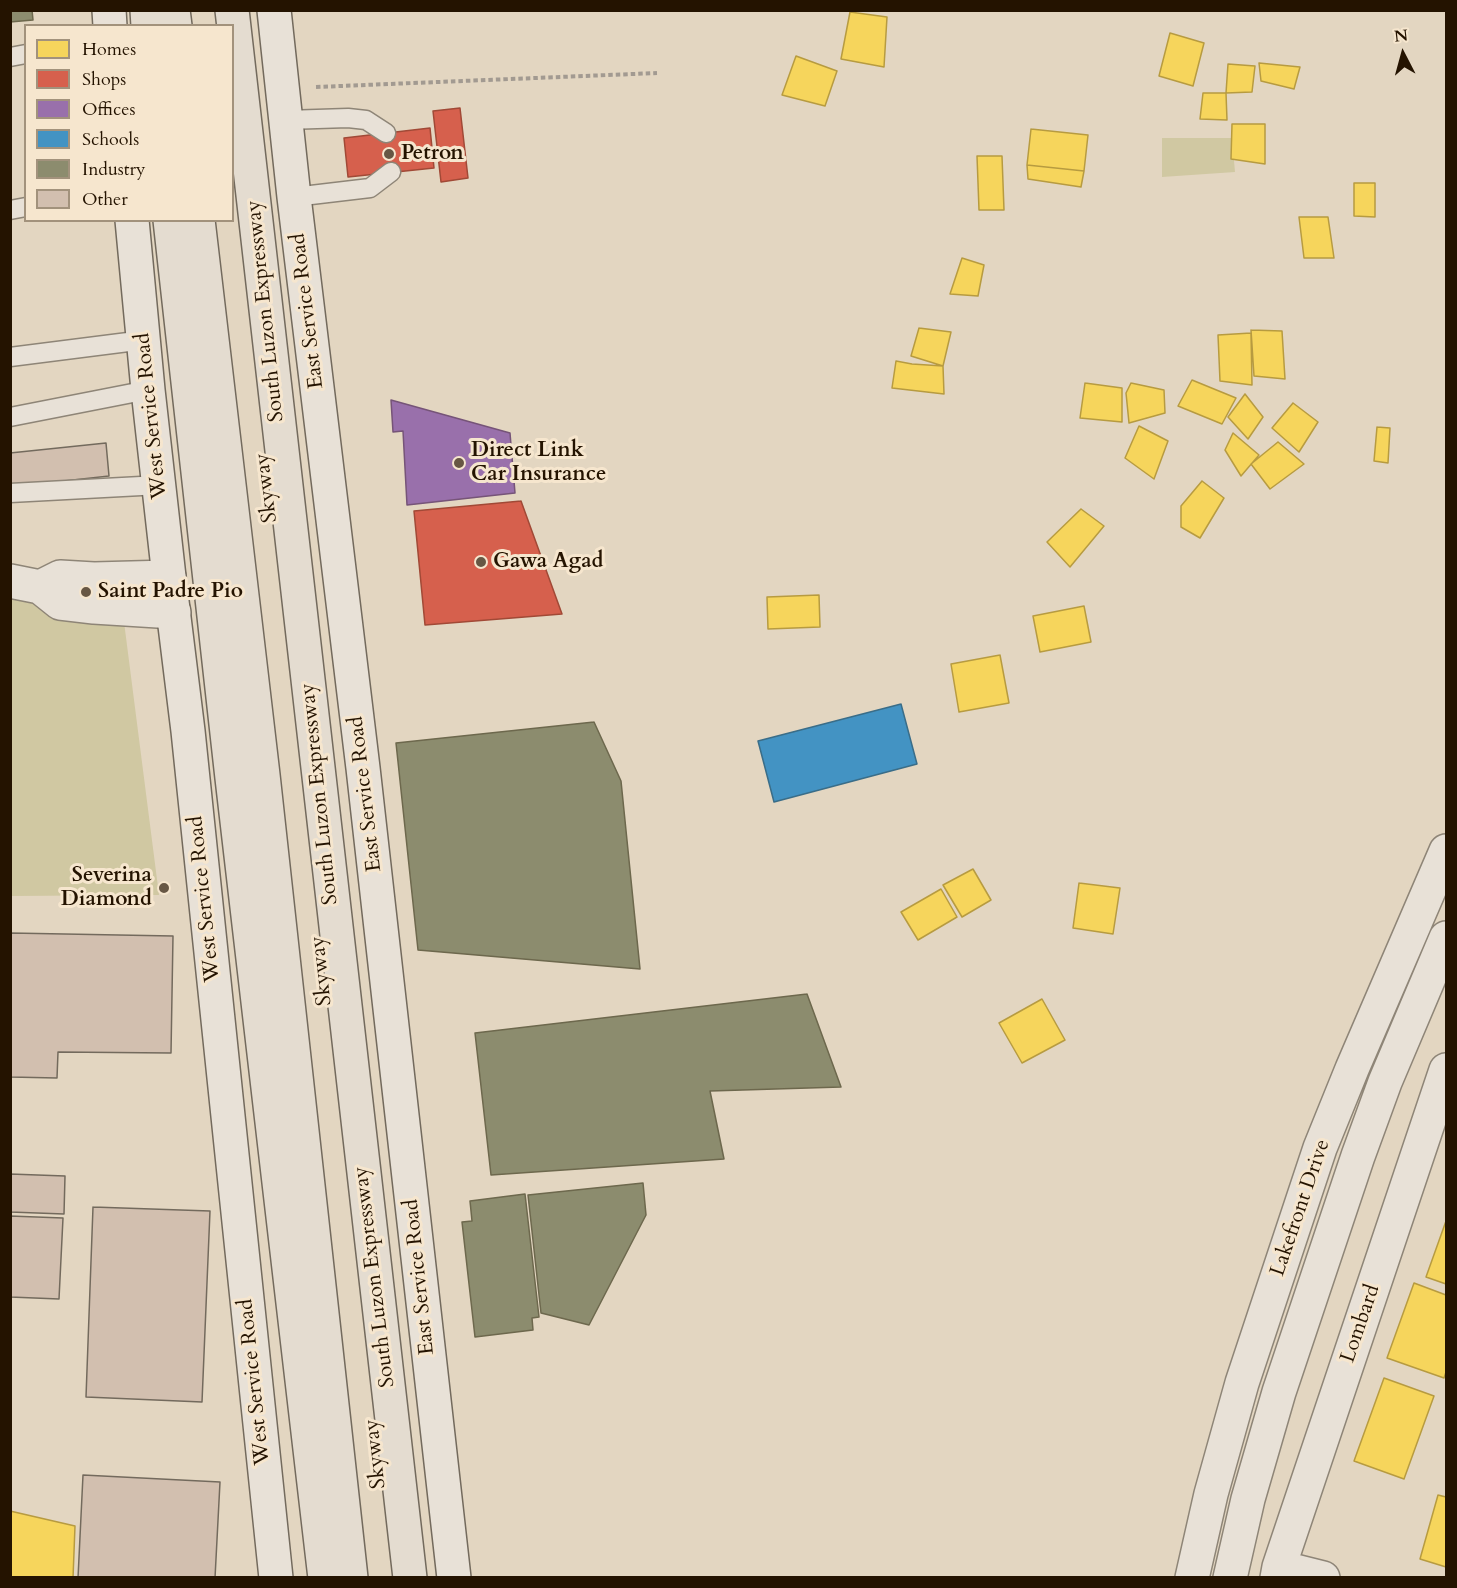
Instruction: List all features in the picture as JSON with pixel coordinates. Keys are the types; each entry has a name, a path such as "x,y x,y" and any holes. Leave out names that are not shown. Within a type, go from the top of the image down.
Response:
{"highway":[{"name":"South Luzon Expressway","path":"234,28 410,1578"},
{"name":"Skyway","path":"234,203 390,1578"},
{"path":"170,222 231,778 325,1578"},
{"name":"Skyway","path":"198,222 265,787 351,1578"}],"main road":[{"name":"East Service Road","path":"274,10 294,197 362,756 454,1578"},
{"name":"West Service Road","path":"132,222 148,390 191,754 276,1578"},
{"path":"25,584 60,577 94,579 169,577"},
{"path":"25,584 60,603 174,612"},
{"name":"Lakefront Drive","path":"1192,1578 1211,1494 1242,1383 1320,1148 1446,851"},
{"name":"Lakefront Drive","path":"1230,1578 1248,1499 1279,1392 1350,1178 1385,1082 1446,938"},
{"name":"Lombard","path":"1278,1572 1446,1070"},
{"path":"1278,1572 1323,1578"}],"lane":[{"path":"284,105 366,120 386,133"},
{"path":"294,197 370,188 391,172"},
{"path":"10,357 144,340"},
{"path":"10,417 148,390"},
{"path":"10,493 160,485"}],"path":[{"path":"284,105 657,73"}],"shaded area":[{"path":"1162,138 1232,138 1235,172 1162,177"},
{"path":"10,596 123,614 159,895 11,896"}],"building: Homes":[{"path":"850,12 887,17 884,67 841,59"},
{"path":"1170,33 1204,43 1193,86 1159,76"},
{"path":"796,56 837,71 825,106 782,95"},
{"path":"1259,63 1300,67 1294,89 1261,81"},
{"path":"1228,64 1255,66 1252,92 1226,93"},
{"path":"1203,93 1226,93 1227,120 1200,119"},
{"path":"1232,124 1265,124 1265,164 1231,159"},
{"path":"1031,129 1088,135 1084,171 1027,165"},
{"path":"977,156 1002,156 1004,210 979,210"},
{"path":"1027,165 1084,171 1081,187 1028,179"},
{"path":"1354,183 1375,183 1375,217 1354,216"},
{"path":"1299,217 1328,217 1334,258 1304,258"},
{"path":"962,258 984,265 978,296 950,294"},
{"path":"919,328 951,332 943,366 911,356"},
{"path":"1251,330 1282,331 1285,379 1254,376"},
{"path":"1251,333 1252,385 1220,381 1218,335"},
{"path":"896,361 943,366 944,394 892,388"},
{"path":"1192,380 1236,398 1222,424 1178,406"},
{"path":"1085,383 1122,388 1122,422 1080,418"},
{"path":"1131,383 1164,390 1165,413 1129,423 1126,393"},
{"path":"1245,394 1263,417 1248,439 1228,417"},
{"path":"1293,403 1318,422 1299,452 1272,428"},
{"path":"1139,426 1168,441 1154,479 1125,458"},
{"path":"1377,427 1390,428 1388,463 1374,461"},
{"path":"1233,433 1259,455 1241,476 1225,450"},
{"path":"1278,442 1304,464 1270,489 1251,464"},
{"path":"1202,481 1224,498 1200,538 1181,527 1181,506"},
{"path":"1081,509 1104,526 1070,567 1047,542"},
{"path":"819,595 820,627 768,629 767,597"},
{"path":"1084,606 1091,642 1040,652 1033,616"},
{"path":"1000,655 1009,703 959,712 951,664"},
{"path":"973,869 991,900 962,917 943,885"},
{"path":"1079,883 1120,888 1113,934 1073,928"},
{"path":"941,889 957,917 918,940 901,912"},
{"path":"1042,999 1065,1040 1022,1063 999,1023"},
{"path":"1446,1221 1446,1284 1426,1277"},
{"path":"1414,1283 1446,1295 1446,1372 1444,1378 1387,1358"},
{"path":"1384,1378 1434,1396 1404,1479 1354,1461"},
{"path":"1438,1495 1446,1497 1446,1567 1420,1559"},
{"path":"10,1511 75,1526 73,1578 10,1578"}],"building: Shops":[{"path":"460,108 468,178 441,182 433,111"},
{"name":"Petron","path":"430,128 434,168 348,177 344,138"},
{"name":"Gawa Agad","path":"521,501 562,614 425,625 414,511"}],"building: Offices":[{"name":"Direct Link Car Insurance","path":"391,400 510,433 515,493 407,505 403,431 393,432"}],"building: Schools":[{"path":"901,704 917,764 774,802 758,741"}],"building: Industry":[{"path":"10,10 32,10 33,20 10,22"},
{"path":"594,722 621,781 640,969 418,950 396,743"},
{"path":"807,994 841,1087 710,1091 724,1159 491,1175 475,1033"},
{"path":"643,1183 646,1215 589,1325 541,1313 528,1195"},
{"path":"525,1194 539,1317 532,1318 533,1330 475,1337 462,1222 472,1221 470,1201"}],"building: Other":[{"path":"106,443 109,476 10,487 10,453"},
{"path":"10,933 173,936 171,1053 58,1052 57,1078 10,1077"},
{"path":"10,1174 65,1176 64,1214 10,1212"},
{"path":"93,1207 210,1211 202,1402 86,1397"},
{"path":"10,1216 63,1218 59,1299 10,1297"},
{"path":"83,1475 220,1482 215,1578 78,1578"}],"place":[{"name":"Petron","path":"389,154"},
{"name":"Direct Link Car Insurance","path":"459,463"},
{"name":"Gawa Agad","path":"481,562"},
{"name":"Saint Padre Pio","path":"86,592"},
{"name":"Severina Diamond","path":"164,888"}]}
